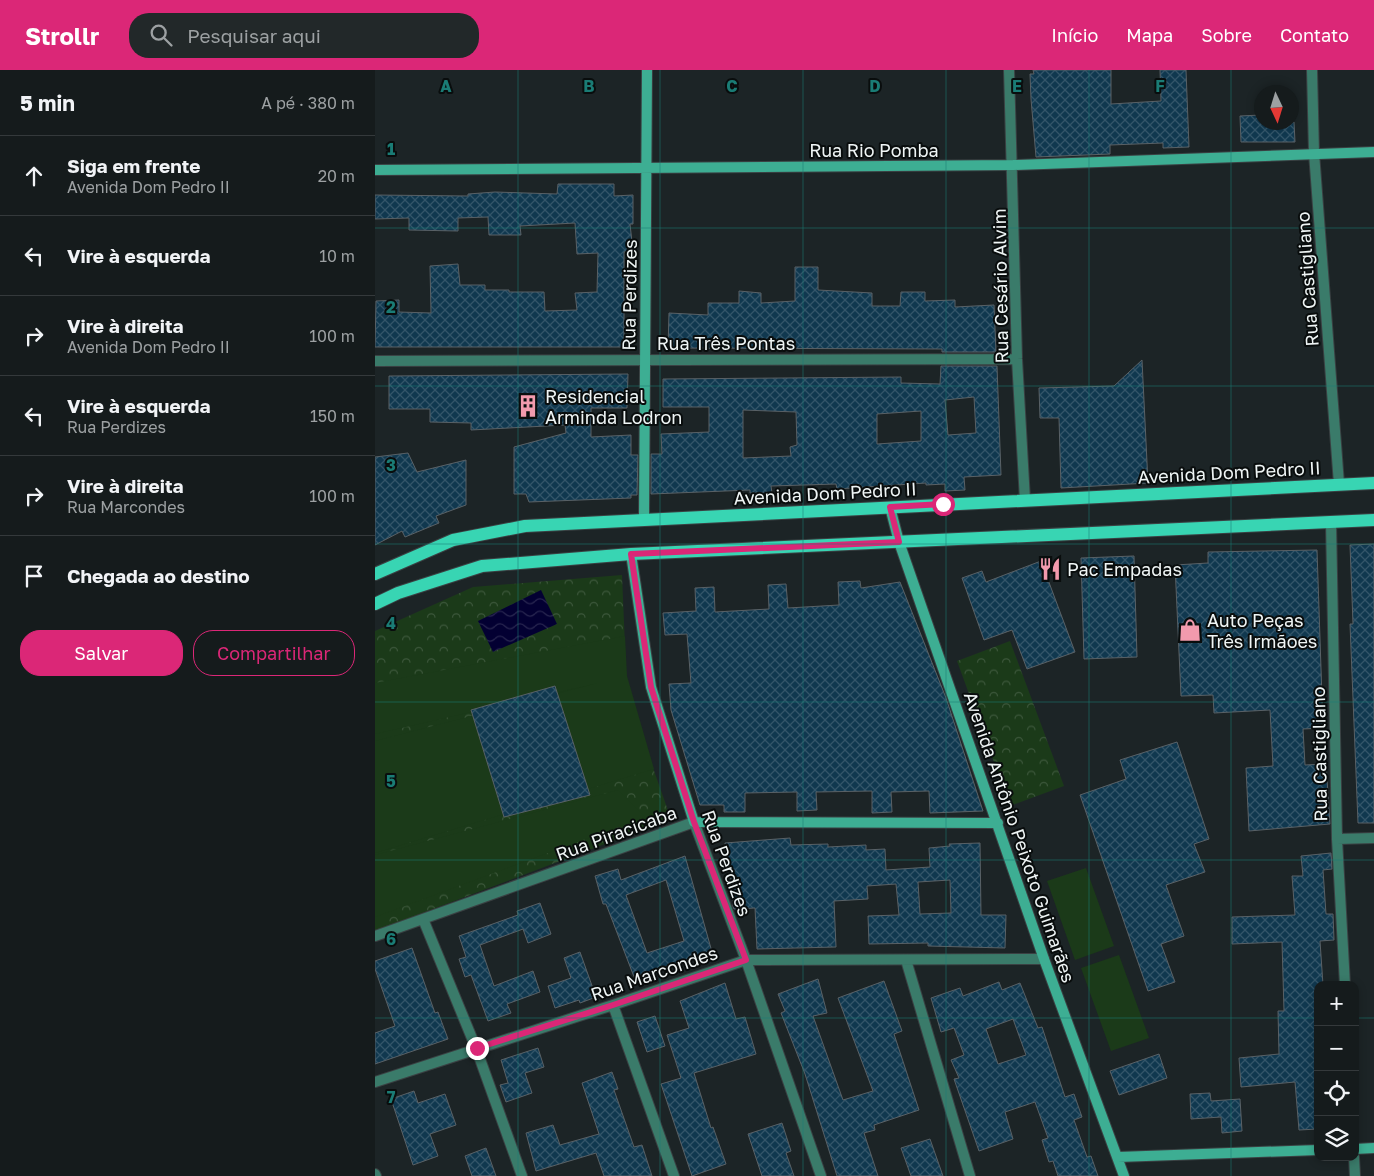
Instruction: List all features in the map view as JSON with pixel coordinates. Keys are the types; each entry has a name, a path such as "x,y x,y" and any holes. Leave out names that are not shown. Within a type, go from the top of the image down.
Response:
{"main road":[{"name":"Avenida Dom Pedro II","path":"375,574 453,540 525,526 1374,483"},
{"path":"375,604 398,593 482,566 631,554 1374,520"}],"street":[{"name":"Rua Perdizes","path":"644,520 647,70"},
{"name":"Rua Cesário Alvim","path":"1009,70 1017,359 1025,500"},
{"name":"Rua Castigliano","path":"1312,70 1314,153 1339,484"},
{"name":"Rua Rio Pomba","path":"375,170 1013,165 1374,152"},
{"name":"Rua Três Pontas","path":"375,361 1017,359"},
{"name":"Avenida Antônio Peixoto Guimarães","path":"890,507 899,542 1045,959 1124,1176"},
{"name":"Rua Castigliano","path":"1331,522 1337,839 1345,981"},
{"name":"Rua Perdizes","path":"631,554 651,687 694,822 746,960 821,1176"},
{"name":"Rua Piracicaba","path":"375,936 694,822 998,823"},
{"path":"1337,839 1374,838"},
{"path":"423,919 477,1048 522,1176"},
{"name":"Rua Marcondes","path":"375,1082 746,960 1045,959"},
{"path":"906,960 970,1176"},
{"path":"613,1005 674,1176"},
{"path":"1359,1149 1374,1148"},
{"path":"1117,1157 1314,1150"},
{"path":"1354,1161 1355,1176"}],"green space":[{"path":"622,575 627,694 671,819 375,931 375,631 473,587"},
{"path":"625,636 627,676 654,769 375,853 375,741 598,683 375,734 375,683"},
{"path":"1010,641 1064,786 1010,806 957,661"},
{"path":"618,790 645,817 375,917 375,855"},
{"path":"1086,868 1114,946 1075,960 1047,881"},
{"path":"1119,955 1149,1038 1111,1051 1081,968"}],"water":[{"path":"541,590 557,624 493,652 478,621"}],"building":[{"path":"1033,70 1111,70 1111,104 1161,101 1160,70 1186,70 1189,147 1163,148 1163,143 1110,145 1110,154 1036,157 1030,74 1034,74"},
{"path":"1254,115 1254,130 1294,130 1295,142 1241,142 1240,116"},
{"path":"558,184 614,184 614,196 633,195 633,224 630,224 633,251 624,252 624,347 375,347 376,301 399,300 399,312 431,313 430,266 458,264 460,285 485,285 485,290 509,290 509,292 544,292 545,311 577,310 575,293 597,292 598,253 577,254 575,223 520,226 521,235 489,235 488,217 458,218 458,231 409,230 409,218 375,219 375,195 468,196 468,194 495,192 557,194"},
{"path":"795,267 818,267 818,290 872,293 872,306 900,306 901,292 925,292 925,301 955,300 955,307 994,305 996,352 942,352 942,349 668,348 669,313 708,315 708,303 739,303 739,291 761,293 761,303 795,301"},
{"path":"1142,360 1148,483 1061,488 1059,418 1040,418 1039,388 1114,386"},
{"path":"941,366 997,366 1001,475 964,477 965,490 945,491 945,484 926,485 926,483 837,489 836,484 771,486 772,493 750,493 750,490 651,494 651,454 662,454 661,434 709,432 709,407 663,407 663,379 901,377 901,383 940,384","holes":["974,397 976,433 948,435 945,400","743,410 796,412 797,445 790,447 791,456 743,458","921,411 921,441 877,444 877,414"]},
{"path":"628,374 627,408 591,408 591,437 631,435 631,455 638,455 637,495 631,495 631,498 529,502 526,494 514,494 514,447 566,433 565,425 471,430 471,423 430,422 430,409 389,409 389,376"},
{"path":"408,453 417,472 466,460 466,505 436,516 439,523 405,537 402,531 375,545 375,457"},
{"path":"1374,544 1374,823 1358,823 1350,624 1353,624 1350,545"},
{"path":"1317,550 1323,728 1303,729 1305,765 1326,764 1330,824 1249,831 1246,768 1273,766 1270,710 1214,713 1213,695 1181,696 1175,565 1208,563 1208,552"},
{"path":"1134,556 1137,657 1084,659 1081,558"},
{"path":"1041,561 1075,652 1027,669 1012,630 984,640 962,578 982,571 986,582"},
{"path":"860,581 861,588 900,582 946,698 983,811 930,813 929,791 891,792 892,812 872,813 872,791 816,792 817,810 797,811 797,792 745,793 745,812 724,812 724,805 700,805 671,710 669,684 691,683 687,634 665,635 663,613 696,611 695,588 714,587 715,612 769,609 768,585 786,584 788,608 839,605 838,582"},
{"path":"555,686 590,795 504,817 471,710"},
{"path":"1177,742 1209,839 1194,844 1205,872 1166,885 1184,936 1161,944 1175,982 1148,991 1080,795 1126,779 1120,760"},
{"path":"790,838 791,845 828,844 828,847 866,845 866,850 885,849 886,870 930,867 929,848 950,846 949,844 980,843 981,915 1006,915 1005,948 928,946 928,943 869,944 868,916 899,915 896,884 867,886 868,899 834,901 836,947 757,949 755,908 734,909 733,907 730,867 726,867 725,843","holes":["950,880 951,913 920,914 918,882"]},
{"path":"1331,853 1332,869 1323,870 1326,914 1333,914 1334,940 1320,941 1323,981 1314,981 1314,1129 1299,1130 1295,1082 1241,1087 1239,1058 1279,1054 1278,1011 1284,1011 1282,942 1232,944 1232,917 1295,915 1292,876 1303,876 1301,856"},
{"path":"685,856 712,952 648,972 650,977 636,982 606,904 603,904 595,876 618,869 621,880","holes":["666,880 684,941 647,953 626,895"]},
{"path":"540,903 551,934 528,943 523,929 480,945 494,986 533,971 540,992 507,1004 511,1013 488,1021 471,975 465,977 459,959 466,957 459,936 518,915 517,911"},
{"path":"412,948 435,1013 438,1012 448,1039 375,1064 375,1033 395,1026 375,969 375,961"},
{"path":"580,952 596,997 580,1003 579,1000 555,1008 548,986 571,978 564,958"},
{"path":"818,979 827,1013 813,1016 843,1100 873,1091 838,998 884,981 902,1031 894,1034 919,1110 874,1125 875,1130 864,1133 878,1176 837,1176 805,1074 781,1013 785,1011 778,994"},
{"path":"999,982 1002,990 1020,983 1038,1028 1042,1027 1065,1097 1074,1094 1082,1117 1074,1120 1087,1157 1091,1156 1098,1176 1058,1176 1053,1161 1049,1162 1042,1140 1048,1138 1035,1102 1005,1112 1013,1139 979,1151 954,1079 959,1078 951,1060 964,1055 954,1028 941,1032 931,998 960,988 963,996","holes":["1013,1019 1026,1055 998,1064 986,1029"]},
{"path":"725,983 736,1019 745,1017 756,1054 694,1073 711,1128 713,1127 726,1164 692,1176 661,1084 681,1078 667,1035 689,1028 680,1001"},
{"path":"655,1016 665,1046 647,1052 637,1022"},
{"path":"538,1048 544,1067 525,1073 532,1093 506,1102 500,1085 508,1083 501,1060"},
{"path":"1159,1054 1167,1078 1119,1095 1110,1071"},
{"path":"612,1072 618,1089 614,1090 634,1147 642,1145 652,1176 604,1176 596,1153 536,1171 526,1133 553,1125 560,1145 599,1134 582,1083"},
{"path":"414,1091 418,1103 445,1094 456,1125 430,1134 438,1156 413,1165 391,1099"},
{"path":"1210,1093 1211,1101 1240,1099 1242,1131 1222,1133 1221,1117 1191,1119 1190,1094"},
{"path":"782,1123 791,1151 786,1153 794,1176 762,1176 748,1134"},
{"path":"930,1139 943,1176 911,1176 901,1148"},
{"path":"486,1148 496,1176 472,1176 465,1156"}],"place":[{"name":"Residencial Arminda Lodron","path":"528,406"},
{"name":"Pac Empadas","path":"1050,569"},
{"name":"Auto Peças Três Irmãoes","path":"1190,630"}],"route":[{"path":"477,1048 746,960 694,822 651,687 631,554 899,542 890,507 943,504"}]}
